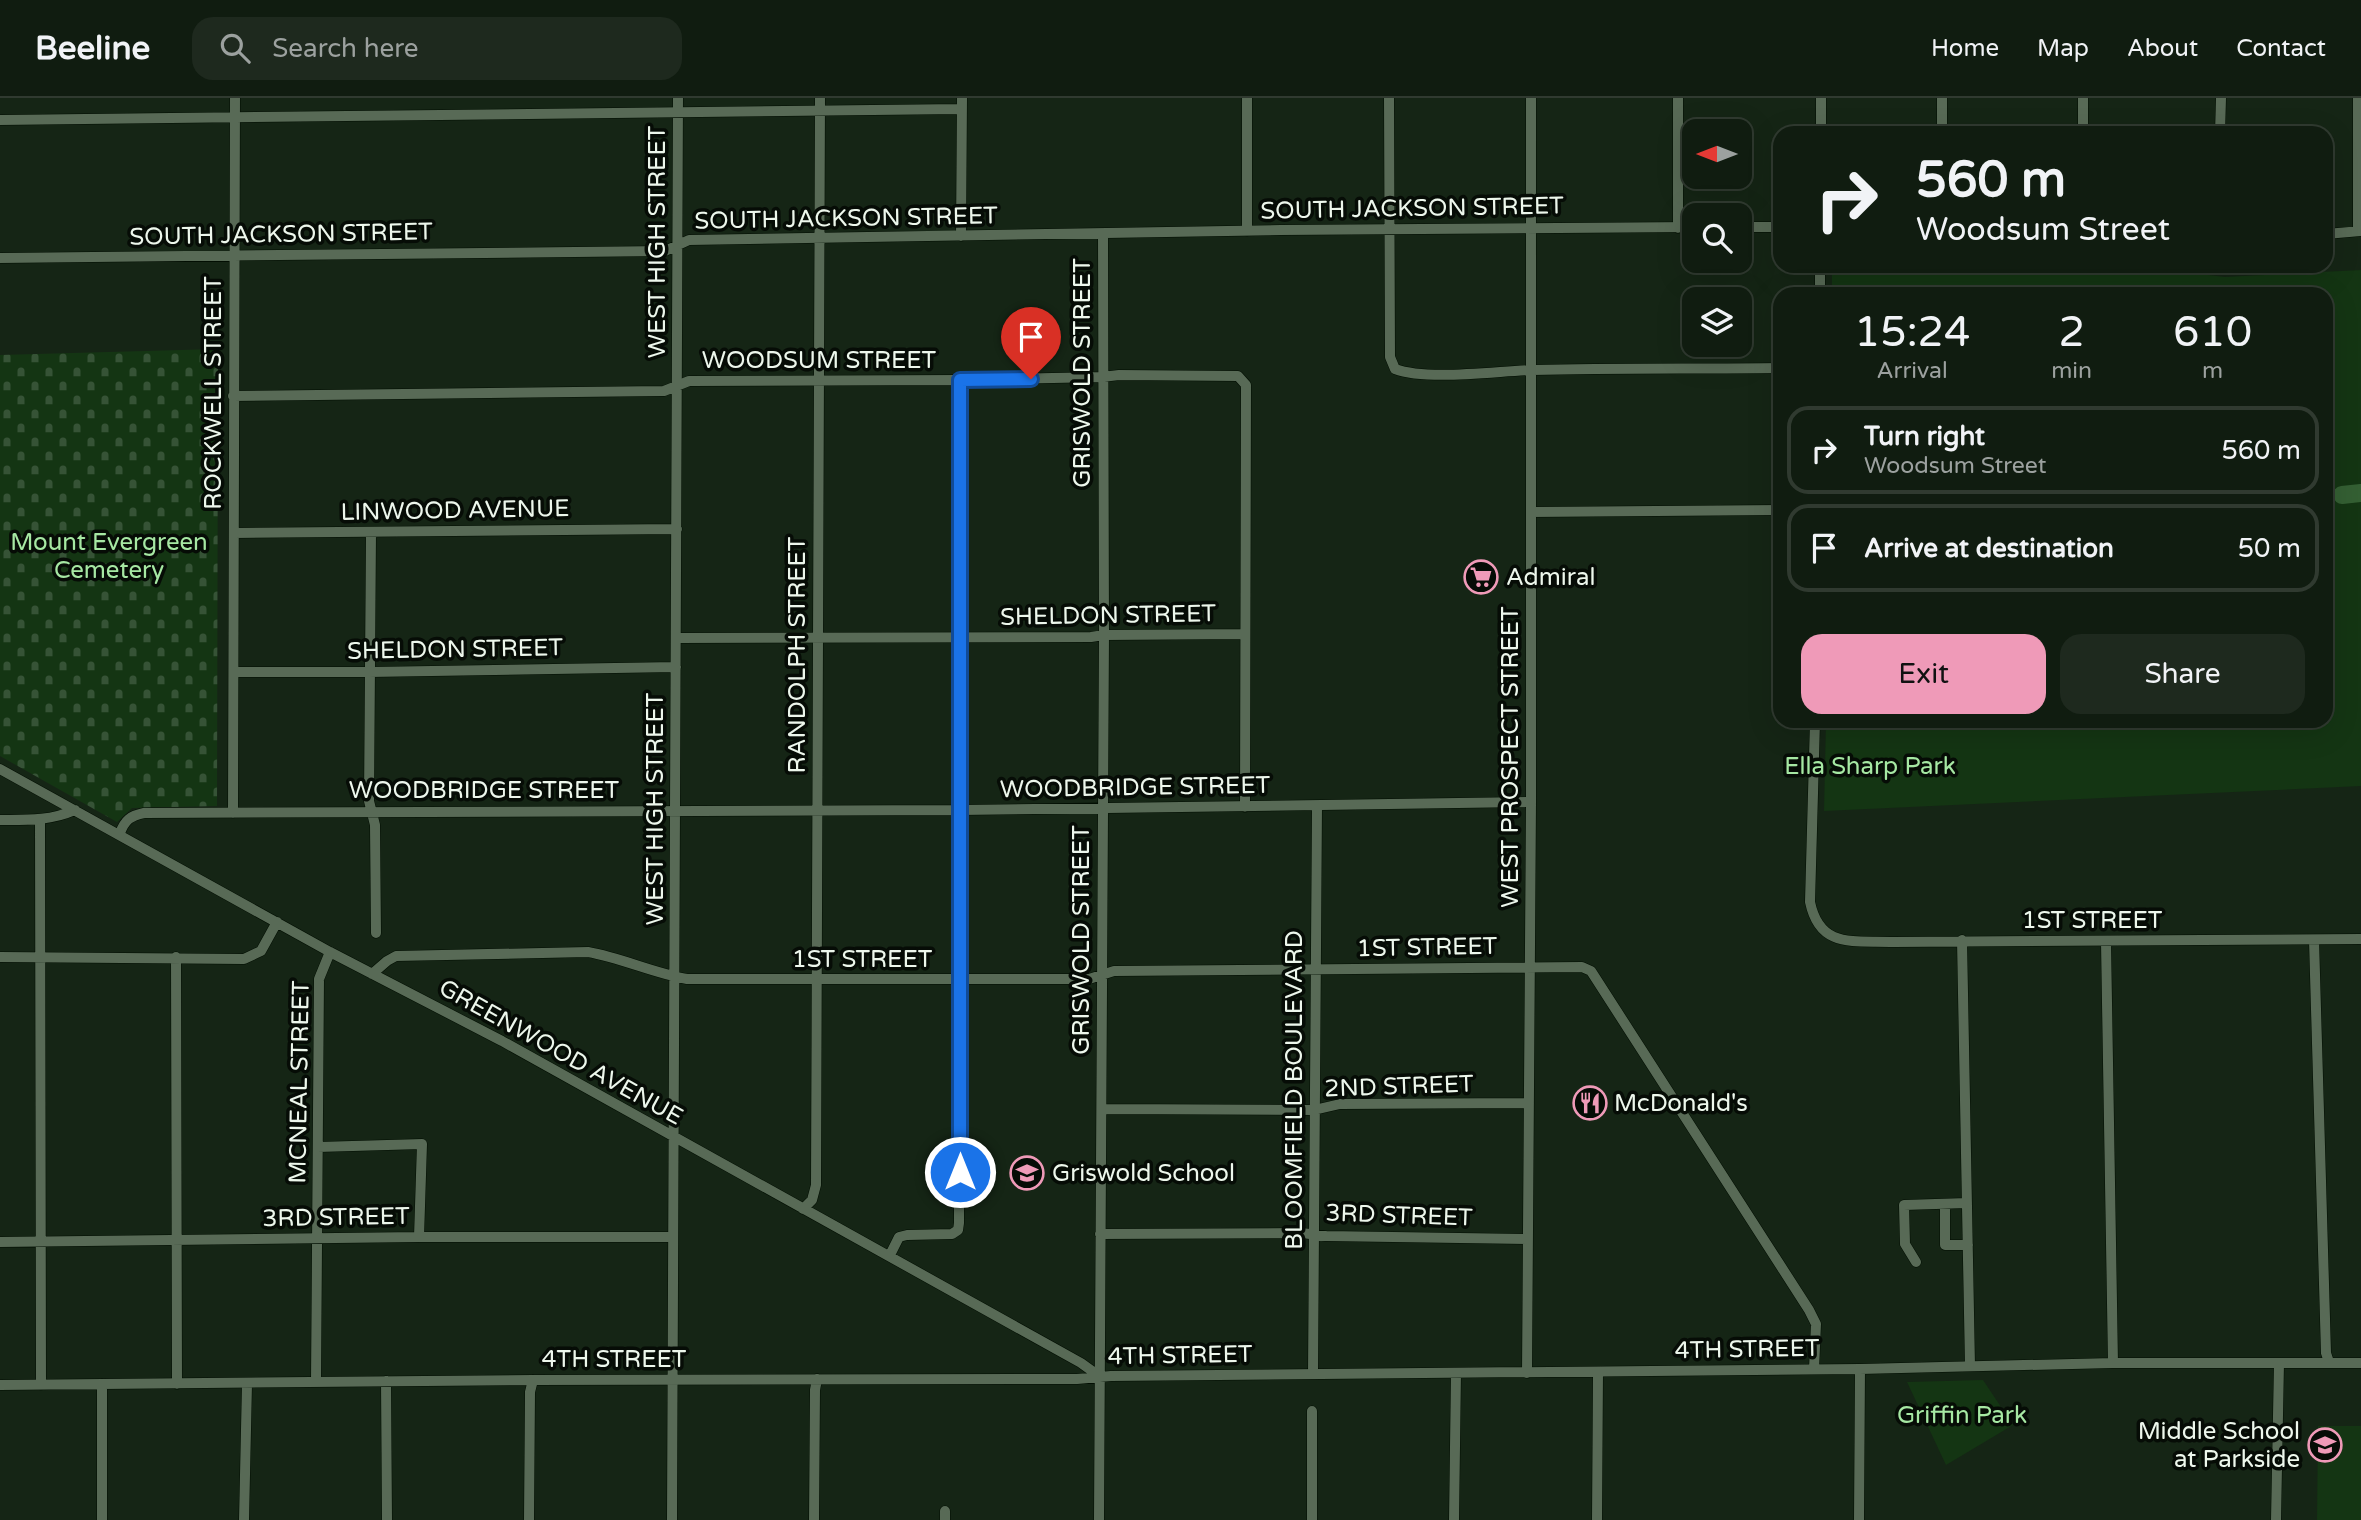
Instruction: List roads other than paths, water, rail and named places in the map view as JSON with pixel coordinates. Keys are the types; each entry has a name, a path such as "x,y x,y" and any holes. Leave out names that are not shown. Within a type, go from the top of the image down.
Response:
{"street":[{"name":"ROCKWELL STREET","path":"233,813 235,98"},
{"name":"WEST HIGH STREET","path":"672,1520 678,98"},
{"name":"RANDOLPH STREET","path":"803,1209 812,1200 817,1185 820,98"},
{"path":"1247,98 1247,231"},
{"path":"1389,98 1390,357 1395,369 1405,373 1449,374 1532,370 1773,368"},
{"name":"WEST PROSPECT STREET","path":"1527,1373 1531,802 1531,98"},
{"path":"1678,98 1678,228"},
{"path":"1821,98 1821,126"},
{"path":"1942,98 1942,126"},
{"path":"2083,98 2083,126"},
{"path":"2220,126 2221,98"},
{"path":"2333,233 2359,231 2358,98"},
{"path":"0,120 820,111 962,103 961,236"},
{"path":"1752,227 1773,227"},
{"name":"SOUTH JACKSON STREET","path":"0,258 664,251 689,240 819,237 1682,228"},
{"name":"GRISWOLD STREET","path":"1099,1520 1104,635 1103,234"},
{"name":"WOODSUM STREET","path":"233,396 664,391 689,381 960,380 1102,377 1119,374 1238,376 1246,385 1245,634"},
{"path":"890,1255 899,1237 952,1234 958,1230 960,380"},
{"path":"1531,512 1773,510"},
{"name":"LINWOOD AVENUE","path":"234,533 677,529"},
{"path":"371,533 369,801 375,825 376,933"},
{"path":"1245,634 1245,807"},
{"name":"SHELDON STREET","path":"677,638 1245,634"},
{"name":"SHELDON STREET","path":"234,673 676,667"},
{"name":"1ST STREET","path":"1815,728 1810,902 1818,926 1825,932 1844,939 1894,942 2361,939"},
{"name":"GREENWOOD AVENUE","path":"0,769 120,833 330,952 489,1034 890,1255 1082,1363 1099,1376"},
{"name":"WOODBRIDGE STREET","path":"120,833 124,822 137,814 960,810 1531,802"},
{"name":"BLOOMFIELD BOULEVARD","path":"1313,1374 1317,806"},
{"path":"0,820 40,820 61,817 75,810"},
{"path":"40,820 41,1385"},
{"path":"0,957 244,959 261,951 277,922"},
{"path":"1962,940 1970,1366"},
{"path":"2314,940 2325,1339 2329,1362"},
{"path":"2106,942 2113,1363"},
{"name":"MCNEAL STREET","path":"316,1381 319,979 330,952"},
{"name":"1ST STREET","path":"372,974 396,956 588,952 687,979 1089,979 1114,971 1582,967 1591,971 1816,1324 1814,1369"},
{"path":"176,957 177,1384"},
{"name":"2ND STREET","path":"1102,1109 1314,1110 1340,1104 1529,1103"},
{"path":"318,1147 422,1144 419,1237"},
{"path":"1916,1262 1905,1244 1904,1205 1967,1203"},
{"path":"1945,1204 1945,1245 1968,1245"},
{"name":"3RD STREET","path":"1100,1234 1314,1234 1528,1240"},
{"name":"3RD STREET","path":"0,1242 673,1237"},
{"name":"4TH STREET","path":"0,1385 247,1384 316,1381 1077,1379 1099,1376 1598,1373 2113,1363 2361,1363"},
{"path":"2276,1520 2279,1363"},
{"path":"1859,1520 1860,1369"},
{"path":"1454,1520 1456,1373"},
{"path":"1597,1520 1598,1373"},
{"path":"814,1520 817,1379"},
{"path":"529,1520 530,1392 533,1380"},
{"path":"387,1381 387,1520"},
{"path":"102,1384 102,1520"},
{"path":"244,1520 247,1384"},
{"path":"1312,1411 1312,1520"}],"waterway":[{"path":"2342,495 2361,493"}],"place":[{"name":"Admiral","path":"1481,577"},
{"name":"McDonald's","path":"1590,1103"},
{"name":"Griswold School","path":"1027,1173"},
{"name":"Middle School at Parkside","path":"2325,1445"}],"park label":[{"name":"Mount Evergreen Cemetery","path":"109,556"},
{"name":"Ella Sharp Park","path":"1870,766"},
{"name":"Griffin Park","path":"1962,1415"}]}
